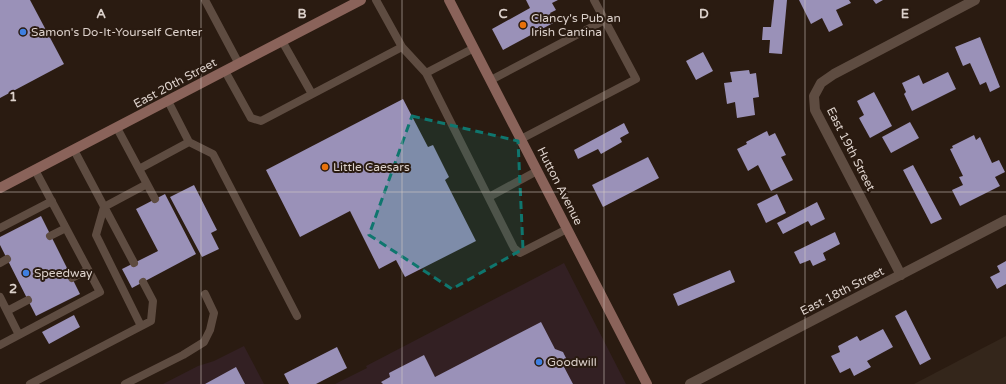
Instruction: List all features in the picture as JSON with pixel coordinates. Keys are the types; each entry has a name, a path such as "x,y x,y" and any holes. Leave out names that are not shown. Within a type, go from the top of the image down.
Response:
{"main road":[{"name":"East 20th Street","path":"0,188 361,0"},
{"name":"Hutton Avenue","path":"449,0 647,384"}],"street":[{"name":"East 19th Street","path":"901,275 815,110 814,96 821,83 834,74 975,0"},
{"name":"East 18th Street","path":"690,384 1006,220"}],"lane":[{"path":"205,0 238,64"},
{"path":"376,0 402,47 426,73 514,248 520,253 567,229"},
{"path":"521,139 636,79 594,0"},
{"path":"491,80 605,20"},
{"path":"282,41 312,94"},
{"path":"225,71 251,118 262,121 402,47"},
{"path":"426,73 474,48"},
{"path":"168,101 189,142 213,154 296,316"},
{"path":"117,128 155,199"},
{"path":"138,168 189,142"},
{"path":"74,150 134,263"},
{"path":"0,345 100,292 35,170"},
{"path":"489,197 537,171"},
{"path":"141,326 96,235 104,207 147,184"},
{"path":"0,228 52,202"},
{"path":"50,236 66,228"},
{"path":"72,278 88,270"},
{"path":"30,384 151,321 153,301 143,282"},
{"path":"125,384 183,355 204,342 210,330 214,313 205,294"},
{"path":"0,297 19,334"},
{"path":"7,311 28,300"}],"highlighted area":[{"path":"412,116 518,141 523,249 452,289 369,235"}],"shaded area":[{"path":"564,263 626,384 335,384 367,368 366,366"},
{"path":"1006,336 1006,384 914,384"},
{"path":"244,346 264,384 163,384 198,366 214,361"}],"building":[{"name":"Samon's Do-It-Yourself Center","path":"0,0 30,0 64,64 0,98"},
{"name":"Clancy's Pub an Irish Cantina","path":"526,0 558,0 552,3 556,10 550,13 555,22 503,50 492,29 530,8"},
{"path":"774,0 787,0 782,54 769,53 770,40 762,40 763,27 771,27"},
{"path":"799,0 849,0 851,3 836,10 843,25 829,32 822,18 811,24"},
{"path":"873,0 883,0 876,4"},
{"path":"980,37 1000,87 990,92 986,82 980,85 970,63 963,66 955,47"},
{"path":"703,52 713,71 696,80 686,61"},
{"path":"749,70 750,74 756,73 759,97 753,98 755,115 737,118 735,102 727,104 724,83 732,82 730,72"},
{"path":"948,72 956,89 912,111 904,94 906,92 902,83 919,75 923,84"},
{"path":"874,92 892,126 870,138 859,118 864,115 857,101"},
{"path":"403,99 428,147 433,145 449,177 445,180 476,241 405,277 396,260 379,269 350,211 300,237 266,170"},
{"path":"910,122 919,138 891,153 882,137"},
{"path":"624,123 629,133 620,138 622,142 601,154 598,149 578,159 574,150"},
{"path":"767,131 769,136 775,133 786,155 781,157 793,180 771,191 758,165 748,171 737,149 747,144 746,142"},
{"path":"974,135 976,140 980,137 992,163 999,160 1005,172 995,177 1000,186 960,206 952,190 963,185 959,177 963,176 950,149 953,148 952,146"},
{"path":"648,157 659,178 603,207 592,185"},
{"path":"913,165 942,219 931,224 903,170"},
{"path":"194,185 217,230 211,233 219,249 202,257 170,197"},
{"path":"165,194 196,254 132,288 122,269 158,251 136,209"},
{"path":"777,194 786,213 766,223 757,204"},
{"path":"817,202 825,219 811,226 808,221 783,234 777,223"},
{"path":"41,216 80,294 36,316 0,245 0,237"},
{"path":"835,232 840,244 823,253 826,260 813,266 810,260 800,264 794,252"},
{"path":"1006,261 1006,284 997,289 990,277 1000,272 997,266"},
{"path":"730,270 735,282 678,306 673,294"},
{"path":"906,310 931,359 920,365 895,316"},
{"path":"74,315 80,327 49,344 42,332"},
{"path":"541,322 555,349 563,352 566,358 563,365 573,384 383,384 381,382 390,377 389,373 424,355 435,377"},
{"path":"883,329 893,347 867,361 871,367 854,376 850,368 840,373 831,356 840,352 838,346 857,336 860,341"},
{"path":"337,347 347,368 316,384 289,384 284,374"},
{"path":"236,367 245,384 205,384"}],"place":[{"name":"Clancy's Pub an Irish Cantina","path":"523,25"},
{"name":"Samon's Do-It-Yourself Center","path":"23,32"},
{"name":"Little Caesars","path":"325,167"},
{"name":"Speedway","path":"26,273"},
{"name":"Goodwill","path":"539,362"}]}
